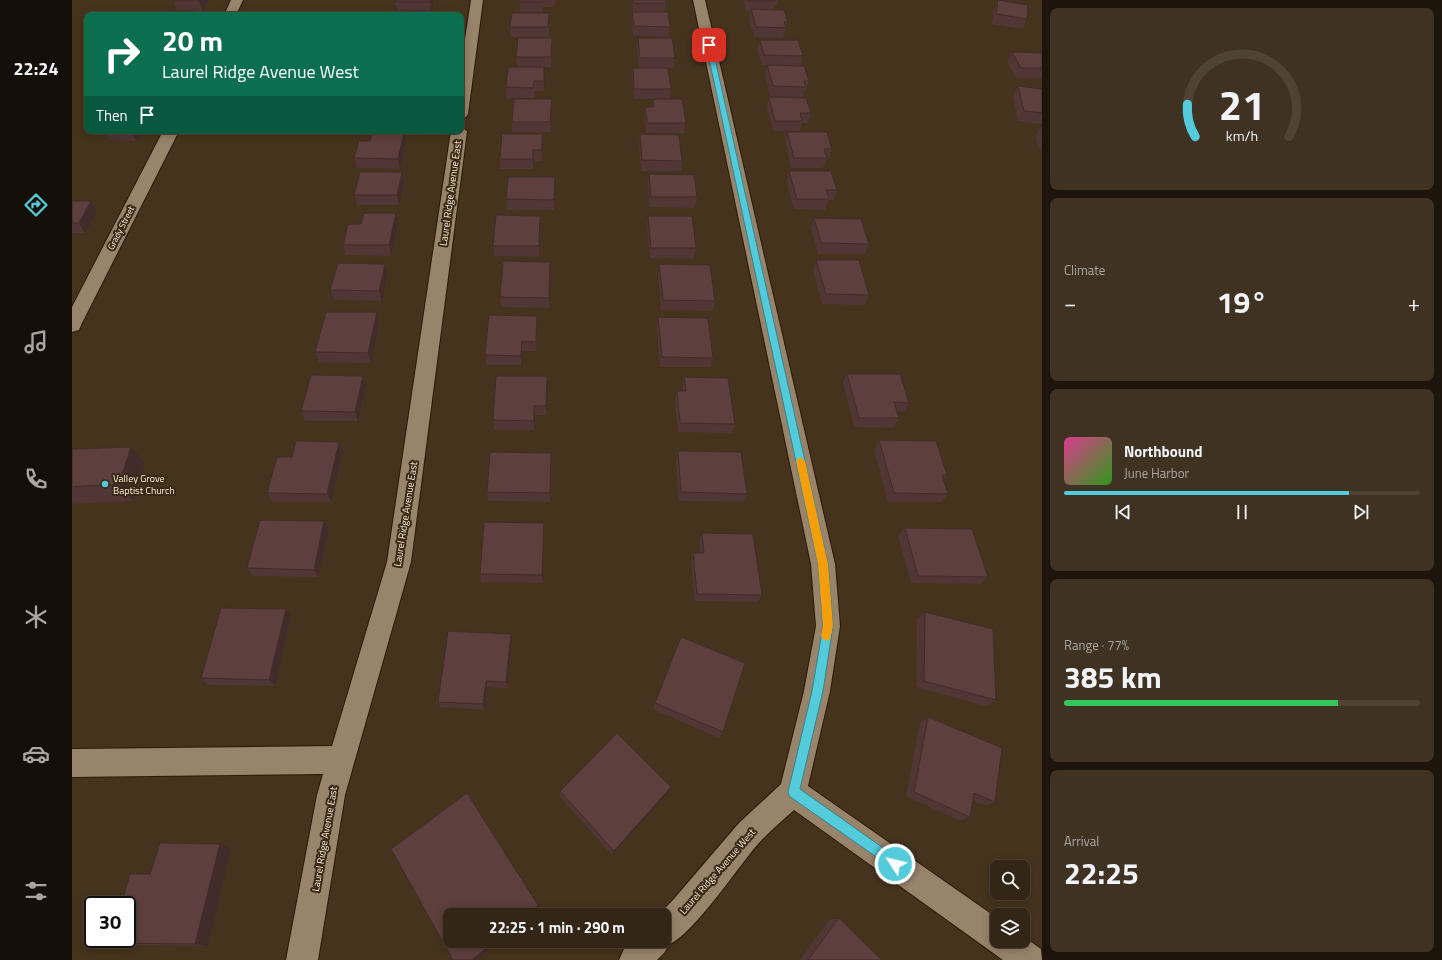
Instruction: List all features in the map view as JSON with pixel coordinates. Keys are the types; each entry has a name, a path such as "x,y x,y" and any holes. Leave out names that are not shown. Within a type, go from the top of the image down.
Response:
{"street":[{"path":"231,12 237,0"},
{"path":"464,93 477,0"},
{"path":"699,0 823,564 828,626 817,691 793,792 990,932"},
{"name":"Grady Street","path":"72,325 77,304 169,134"},
{"name":"Laurel Ridge Avenue East","path":"302,960 331,795 399,562 459,134"},
{"path":"72,763 341,760"},
{"name":"Laurel Ridge Avenue West","path":"671,924 684,911 749,833 793,792"},
{"path":"635,960 647,948"},
{"path":"1013,948 1030,960"}],"building":[{"path":"174,0 200,0 173,1"},
{"path":"396,0 430,0 430,2 395,2"},
{"path":"520,0 544,0 543,2 520,2"},
{"path":"633,0 666,0 666,3 634,3"},
{"path":"776,0 776,1 748,1"},
{"path":"998,0 1028,5 1027,19 996,14"},
{"path":"751,9 784,10 788,22 784,22 786,28 756,27"},
{"path":"401,10 434,11 434,12 400,12"},
{"path":"168,11 196,11 195,12 167,12"},
{"path":"632,12 668,12 670,27 634,26"},
{"path":"512,13 549,13 548,27 510,27"},
{"path":"518,38 552,38 551,57 516,57"},
{"path":"638,38 672,38 675,58 640,58"},
{"path":"760,40 798,40 803,56 764,55"},
{"path":"1012,52 1042,53 1042,68 1021,68"},
{"path":"767,65 804,66 809,81 804,81 806,87 773,86"},
{"path":"508,67 544,67 544,81 534,81 533,88 506,87"},
{"path":"633,68 668,68 671,89 634,89"},
{"path":"1018,86 1042,89 1042,113 1024,111"},
{"path":"769,97 806,98 811,113 800,113 802,121 775,121"},
{"path":"514,99 552,99 550,122 512,122"},
{"path":"653,99 682,99 686,123 647,123 645,107 654,107"},
{"path":"787,132 827,132 832,149 824,149 827,158 794,158"},
{"path":"372,134 404,134 398,159 354,158 359,141 370,141"},
{"path":"502,134 542,134 542,150 533,150 533,159 500,159"},
{"path":"640,134 679,135 682,161 642,160"},
{"path":"789,171 831,171 837,190 826,190 829,199 797,199"},
{"path":"360,172 402,172 397,195 354,195"},
{"path":"649,174 694,175 697,197 651,197"},
{"path":"508,177 555,177 554,200 506,199"},
{"path":"72,201 91,201 79,223 72,223"},
{"path":"364,213 396,213 389,245 343,245 348,224 361,224"},
{"path":"496,215 540,216 539,246 493,246"},
{"path":"648,216 692,216 696,248 651,248"},
{"path":"814,218 861,219 869,244 821,243"},
{"path":"816,260 859,260 869,295 826,294"},
{"path":"503,261 550,262 549,298 500,297"},
{"path":"338,263 385,264 379,291 330,290"},
{"path":"659,264 710,265 715,301 663,300"},
{"path":"326,312 377,312 368,353 315,352"},
{"path":"489,315 537,316 536,342 522,341 521,356 485,355"},
{"path":"658,317 708,318 713,358 662,357"},
{"path":"847,374 900,374 909,403 894,402 899,418 859,418"},
{"path":"311,375 363,376 355,412 301,411"},
{"path":"496,376 547,376 546,406 534,406 534,421 493,420"},
{"path":"684,377 728,378 735,424 680,423 677,391 686,391"},
{"path":"879,440 936,441 947,475 942,475 948,494 894,493"},
{"path":"296,441 339,442 327,494 267,493 277,457 292,457"},
{"path":"131,447 119,484 72,487 72,449"},
{"path":"678,451 741,452 747,494 681,492"},
{"path":"490,452 551,453 550,493 487,492"},
{"path":"260,520 324,521 314,570 247,568"},
{"path":"484,522 544,523 542,575 480,574"},
{"path":"905,528 972,529 988,577 918,576"},
{"path":"702,533 753,534 762,595 697,594 693,553 704,553"},
{"path":"221,608 286,609 269,680 201,678"},
{"path":"925,612 993,629 996,700 924,681"},
{"path":"448,631 511,634 506,682 486,681 483,704 438,702"},
{"path":"681,637 745,663 723,732 655,703"},
{"path":"928,717 1002,748 995,802 974,793 970,817 914,792"},
{"path":"617,733 671,787 614,851 560,791"},
{"path":"467,793 538,905 534,908 443,908 443,942 391,849"},
{"path":"160,843 220,844 195,944 136,943 136,896 124,896 130,874 150,874"},
{"path":"839,918 882,960 808,960"},
{"path":"446,948 487,948 472,960 453,960"}],"slow traffic":[{"path":"800,461 823,564 828,626 827,636"}],"place":[{"name":"Valley Grove Baptist Church","path":"105,484"}],"route":[{"path":"709,45 823,564 828,626 817,691 793,792 895,864"}]}
